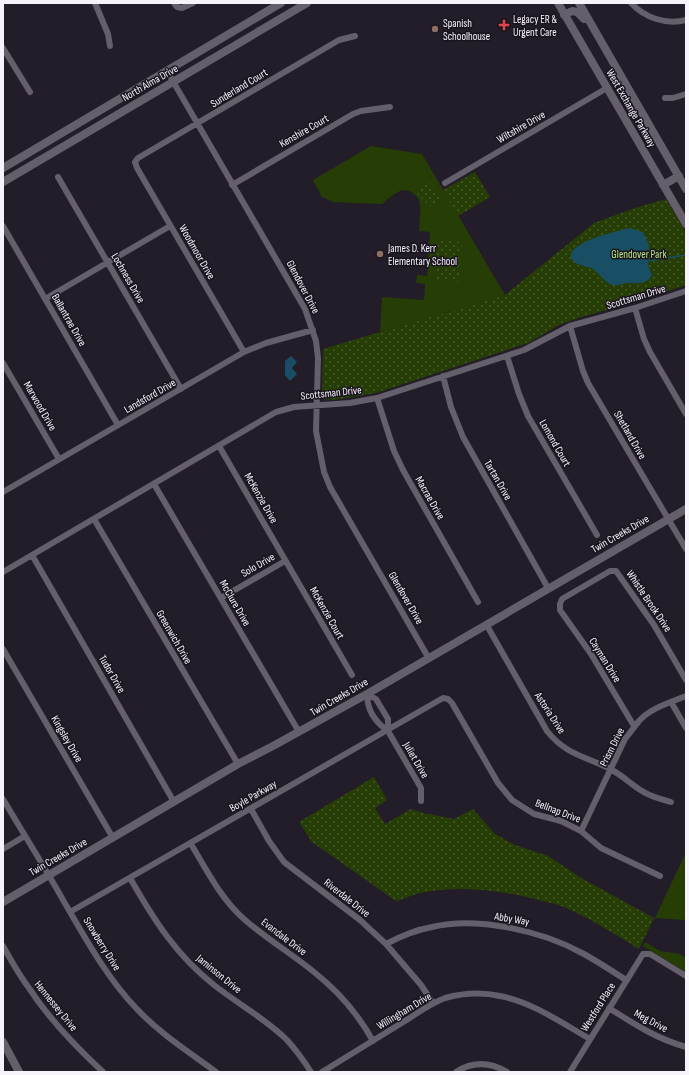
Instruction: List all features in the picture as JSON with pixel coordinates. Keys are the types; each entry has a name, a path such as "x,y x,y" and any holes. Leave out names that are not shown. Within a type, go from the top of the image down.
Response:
{"main road":[{"name":"North Alma Drive","path":"3,168 280,3"},
{"name":"North Alma Drive","path":"3,182 307,3"},
{"name":"West Exchange Parkway","path":"558,3 686,224"},
{"name":"West Exchange Parkway","path":"579,3 682,174 686,188"},
{"path":"564,15 572,10 581,15 601,47 611,57"},
{"path":"663,185 682,174"},
{"name":"Twin Creeks Drive","path":"3,902 238,764 367,694 428,657 686,509"},
{"path":"3,1042 19,1072"}],"street":[{"path":"95,3 108,34 110,46"},
{"path":"174,3 179,8 184,8 193,3"},
{"path":"631,3 643,14 656,19 670,22 686,20"},
{"name":"Sunderland Court","path":"135,162 138,158 339,40 355,36"},
{"path":"3,48 30,92"},
{"name":"Glendover Drive","path":"166,71 305,310 313,330 318,358 316,432 324,472 330,487 428,657"},
{"name":"Wiltshire Drive","path":"445,183 607,88"},
{"path":"665,98 672,98 686,94"},
{"name":"Kenshire Court","path":"232,184 353,114 362,111 390,107"},
{"name":"Woodmoor Drive","path":"135,162 135,165 244,352"},
{"name":"Lochness Drive","path":"58,177 181,389"},
{"name":"Ballantrae Drive","path":"3,226 118,425"},
{"path":"45,299 170,226"},
{"name":"Scottsman Drive","path":"3,572 276,412 294,407 350,403 377,398 507,356 531,347 570,326 635,308 686,291"},
{"path":"635,308 644,339 650,352 686,414"},
{"name":"Shetland Drive","path":"570,326 588,384 686,549"},
{"name":"Landsford Drive","path":"3,492 244,352 266,343 313,330"},
{"name":"Lomond Court","path":"507,356 518,394 528,416 596,535"},
{"name":"Marwood Drive","path":"3,364 59,459"},
{"name":"Tartan Drive","path":"443,376 463,437 548,588"},
{"name":"Macrae Drive","path":"377,398 394,451 403,470 478,602"},
{"name":"McKenzie Drive","path":"219,446 285,561"},
{"name":"McClure Drive","path":"154,484 299,732"},
{"name":"Greenwich Drive","path":"94,519 238,764"},
{"name":"Tudor Drive","path":"32,555 174,802"},
{"name":"Solo Drive","path":"221,598 285,561"},
{"name":"McKenzie Court","path":"285,561 352,675"},
{"name":"Whistle Brook Drive","path":"560,604 562,599 610,571 616,571 654,625 686,680"},
{"name":"Cayman Drive","path":"560,604 560,610 591,654 634,726"},
{"name":"Astoria Drive","path":"486,624 551,736 561,746 573,753 612,770 643,792 671,802"},
{"name":"Kingsley Drive","path":"3,649 113,838"},
{"name":"Juliet Drive","path":"388,730 388,719 384,712 376,699 367,694 367,704 379,724 388,730 421,788 421,801"},
{"name":"Prism Drive","path":"581,831 612,770 625,739 634,726 654,709 686,696"},
{"name":"Boyle Parkway","path":"70,912 191,844 439,700 446,698"},
{"name":"Bellnap Drive","path":"446,698 452,703 498,783 512,800 534,814 561,821 581,831 601,848 660,876"},
{"path":"671,702 686,728"},
{"name":"Snowberry Drive","path":"3,799 104,968 119,988 136,1008 174,1041 216,1072"},
{"name":"Riverdale Drive","path":"251,809 269,841 284,862 355,916 386,944 421,985 433,1003"},
{"path":"3,849 25,836"},
{"name":"Evandale Drive","path":"191,844 227,902 245,920 314,971 330,986 359,1018 373,1040"},
{"name":"Jaminson Drive","path":"130,878 160,928 184,958 214,985 281,1034 311,1072"},
{"name":"Abby Way","path":"386,944 410,933 433,926 471,924 514,928 552,939 582,953 626,980"},
{"name":"Hennessey Drive","path":"3,946 28,988 51,1019 102,1072"},
{"name":"Westford Place","path":"571,1072 642,956 646,953 650,954 686,976"},
{"name":"Willingham Drive","path":"322,1072 433,1003 471,994 500,996 515,1000 544,1012 590,1039"},
{"name":"Meg Drive","path":"609,1008 642,1029 670,1042 686,1047"},
{"path":"456,1072 470,1065 481,1064 495,1066 507,1072"}],"green space":[{"path":"371,146 422,154 505,295 380,332 382,297 424,300 425,284 416,283 417,275 427,276 430,232 419,231 420,204 417,196 410,191 405,190 393,195 382,204 333,202 322,197 313,180"},
{"path":"475,172 490,197 458,216 443,190"},
{"path":"429,182 432,183 442,201 440,204 432,207 417,193 417,191"},
{"name":"Glendover Park","path":"666,199 686,233 686,285 635,302 578,318 559,325 528,343 376,393 334,400 322,399 323,349 505,295 594,223 632,209"},
{"path":"438,240 462,242 460,282 435,280"},
{"path":"374,777 387,800 375,808 385,824 411,809 454,819 473,809 495,834 515,845 548,856 583,879 654,918 639,949 612,932 564,907 507,893 449,889 420,893 397,901 393,899 312,842 299,822"},
{"path":"686,852 686,920 655,918"},
{"path":"645,942 660,951 680,954 686,958 686,972 643,946"}],"water":[{"path":"630,228 643,232 649,245 648,265 652,275 645,282 612,285 606,282 591,268 577,264 573,261 571,255 574,249 582,244 604,235"},
{"path":"291,356 297,362 292,368 297,374 290,381 285,375 285,361"}],"waterway":[{"path":"648,261 686,255"}],"place":[{"name":"Legacy ER & Urgent Care","path":"504,25"},
{"name":"Spanish Schoolhouse","path":"435,29"},
{"name":"James D. Kerr Elementary School","path":"380,254"}]}
